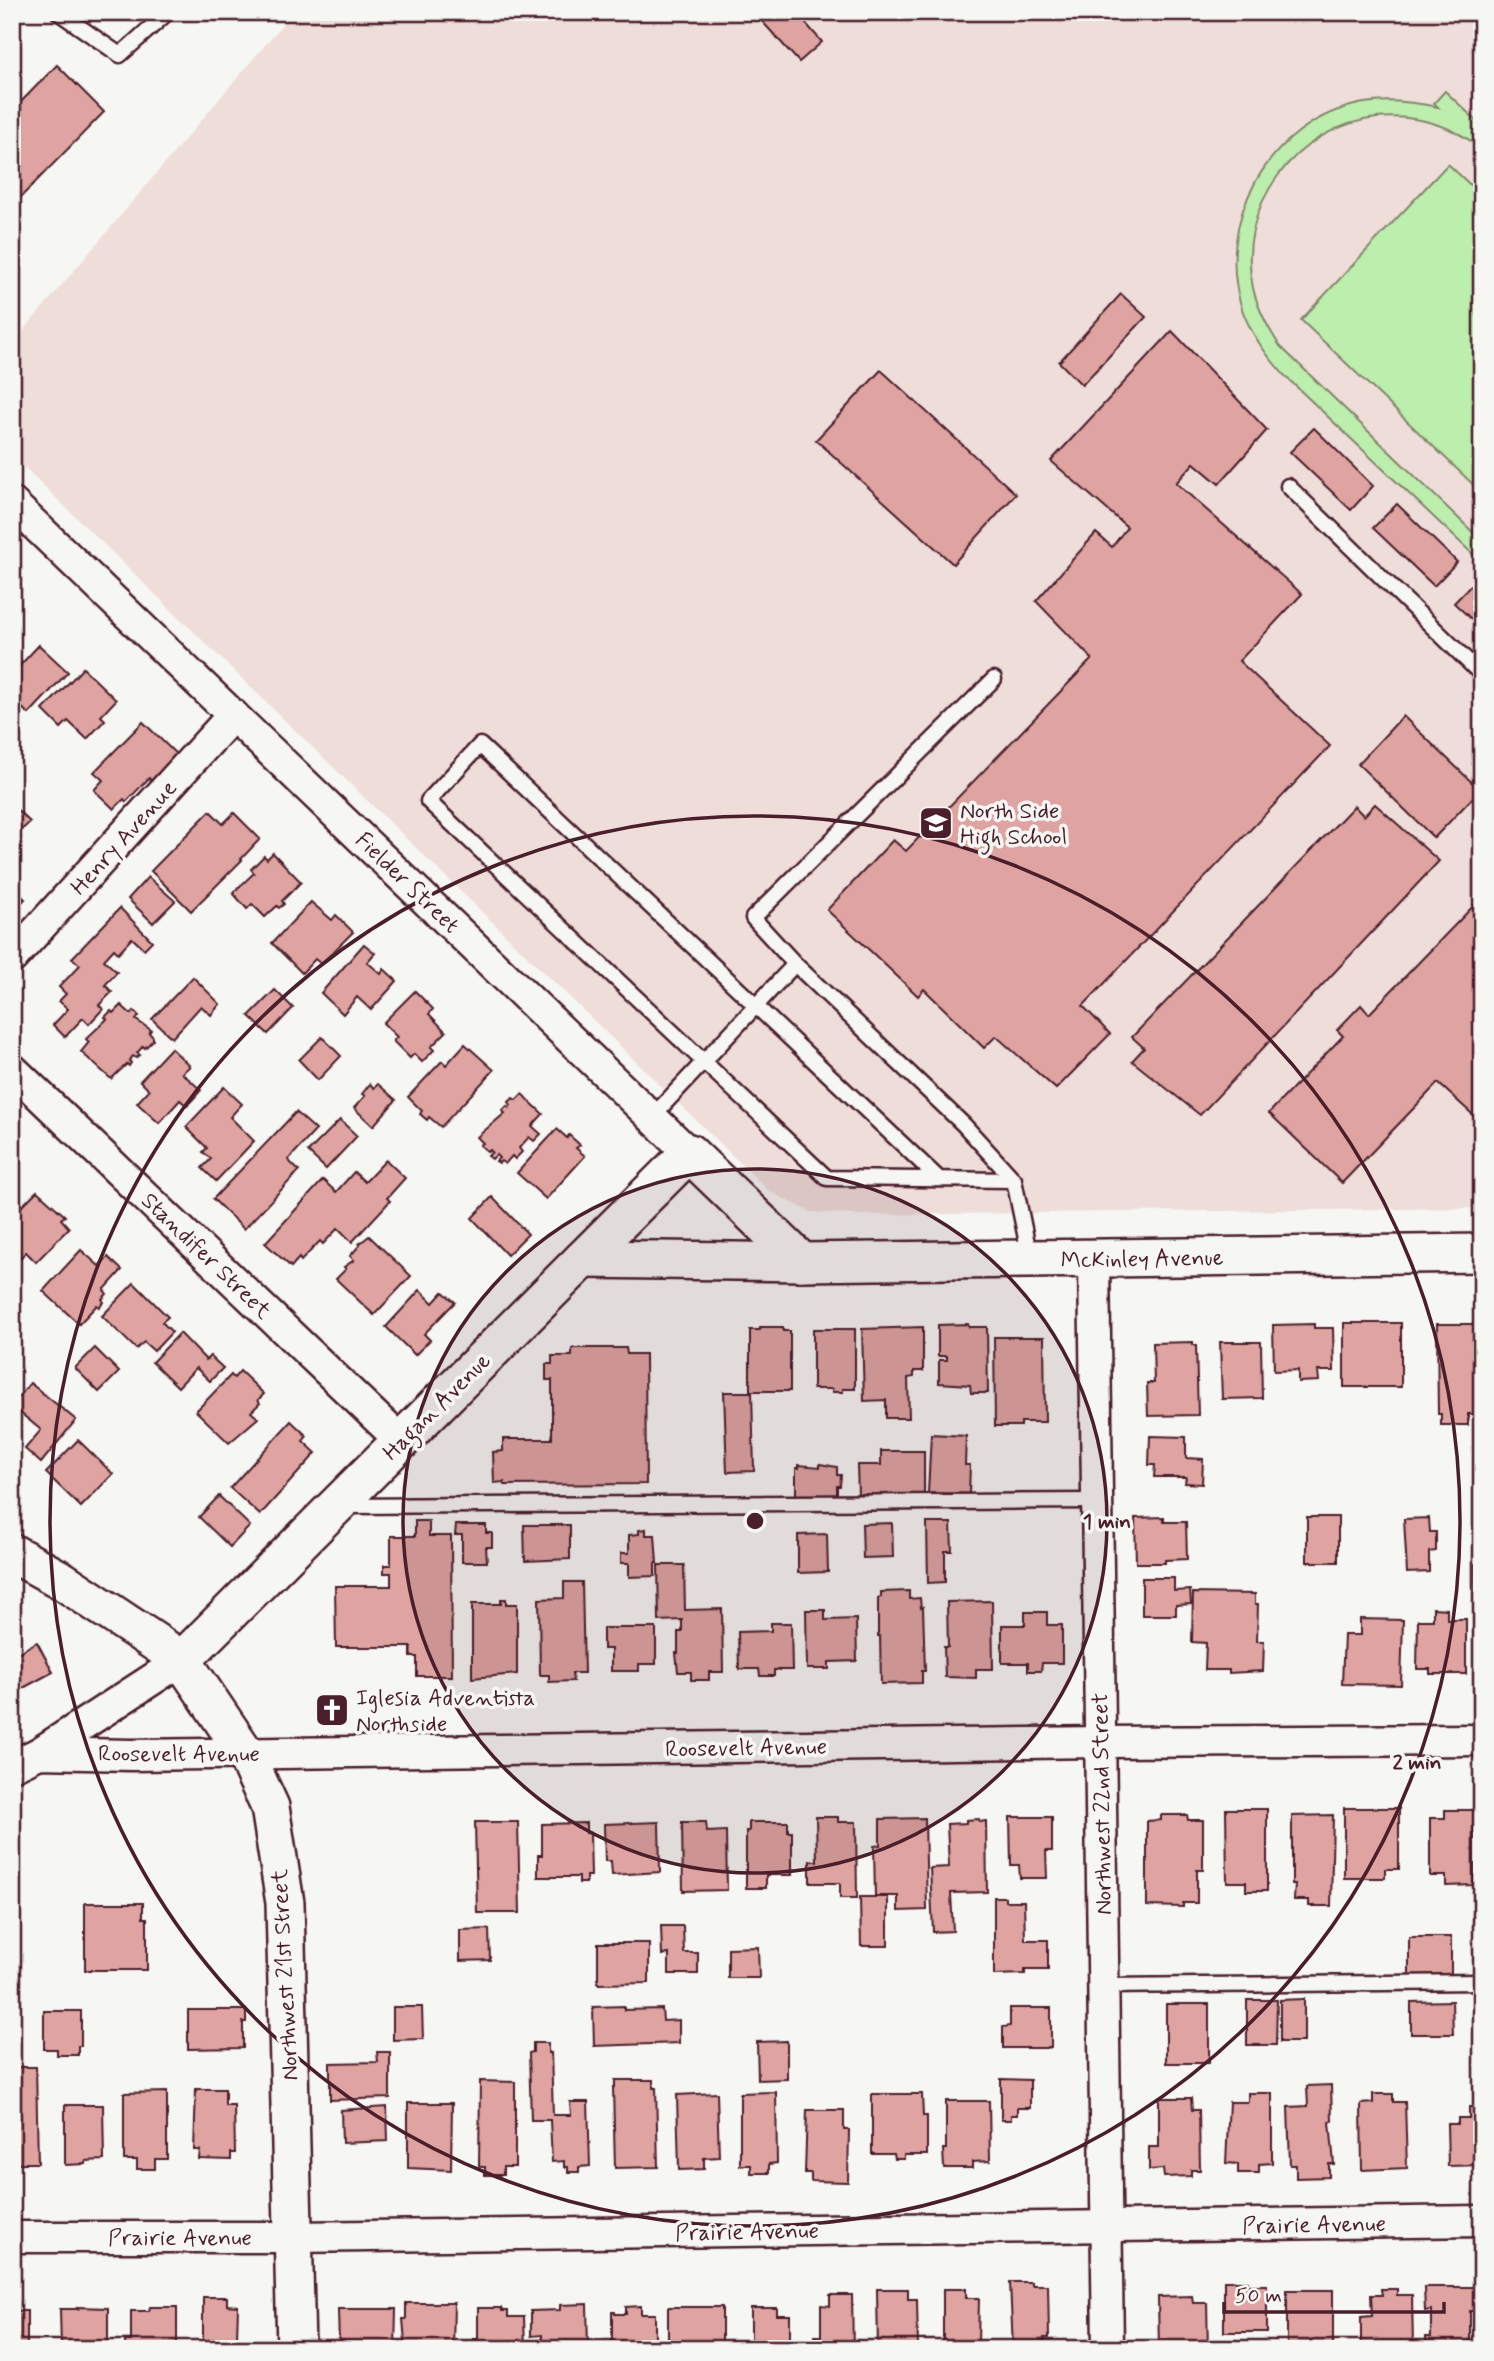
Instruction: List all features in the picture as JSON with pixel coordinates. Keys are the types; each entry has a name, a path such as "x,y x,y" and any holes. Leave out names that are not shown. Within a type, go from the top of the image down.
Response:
{"street":[{"name":"Fielder Street","path":"12,503 802,1262"},
{"name":"Henry Avenue","path":"12,958 233,715"},
{"name":"Standifer Street","path":"12,1069 401,1441"},
{"name":"Hagan Avenue","path":"183,1660 689,1153"},
{"name":"McKinley Avenue","path":"583,1259 802,1262 1482,1253"},
{"name":"Northwest 22nd Street","path":"1094,1259 1108,2349"},
{"name":"Northwest 21st Street","path":"12,1553 63,1581 183,1660 245,1753 270,1807 285,1903 296,2349"},
{"path":"40,1753 183,1660"},
{"name":"Roosevelt Avenue","path":"12,1766 40,1753 131,1755 1100,1742 1482,1740"},
{"name":"Prairie Avenue","path":"12,2237 1482,2221"}],"lane":[{"path":"58,12 120,55 168,12"},
{"path":"1288,486 1482,675"},
{"path":"994,680 753,918 794,964 964,1125 1014,1180 1030,1259"},
{"path":"939,1179 480,745 428,801 827,1178 1014,1180"},
{"path":"652,1117 794,964"},
{"path":"336,1506 1097,1501"},
{"path":"1103,1986 1482,1982"}],"shaded area":[{"name":"North Side High School","path":"293,12 1482,12 1482,1208 858,1215 811,1212 769,1191 12,455 12,344"}],"green space":[{"path":"1445,91 1482,126 1482,149 1446,128 1405,118 1376,118 1347,125 1320,137 1297,154 1278,176 1263,201 1253,229 1250,258 1253,288 1258,304 1280,346 1482,541 1482,563 1284,375 1251,329 1243,312 1235,278 1235,244 1243,211 1256,180 1276,153 1301,130 1330,113 1364,103 1383,101 1438,107 1434,103"},
{"path":"1448,164 1482,196 1482,493 1301,320"}],"building":[{"path":"768,12 796,12 822,42 799,62 760,19"},
{"path":"57,65 104,112 20,198 12,192 12,111"},
{"path":"1121,294 1146,317 1082,385 1059,362"},
{"path":"1172,331 1267,430 1219,484 1194,463 1176,483 1302,594 1239,661 1330,746 1083,1006 1110,1034 1056,1089 996,1036 984,1048 924,989 918,996 827,910 893,840 906,851 1092,659 1036,601 1096,533 1112,547 1127,527 1051,461"},
{"path":"881,370 1016,494 953,564 816,440"},
{"path":"1314,428 1373,486 1351,510 1290,452"},
{"path":"1397,504 1457,562 1434,586 1373,528"},
{"path":"1477,579 1482,584 1482,629 1454,603"},
{"path":"39,645 68,672 29,714 12,699 12,674"},
{"path":"83,668 116,700 101,716 105,720 87,739 68,721 61,728 43,710"},
{"path":"1403,716 1480,790 1434,838 1358,764"},
{"path":"143,722 178,756 152,782 149,778 126,802 124,799 114,809 94,790 103,780 94,772"},
{"path":"1375,804 1439,861 1200,1115 1132,1061 1144,1048 1132,1037 1354,806 1364,816"},
{"path":"12,805 30,822 12,839"},
{"path":"210,811 223,824 234,813 260,839 191,911 151,871"},
{"path":"273,853 301,882 282,901 284,904 279,908 277,906 265,917 252,904 247,909 233,893 254,873 251,869 264,856 267,859"},
{"path":"148,877 175,901 153,923 128,899"},
{"path":"12,887 25,899 12,912"},
{"path":"1482,897 1482,1123 1438,1083 1342,1183 1269,1113 1343,1036 1337,1030 1361,1005 1369,1014"},
{"path":"311,902 332,920 336,915 353,932 321,964 315,959 302,973 272,943"},
{"path":"120,908 152,941 144,949 132,938 118,953 114,949 104,960 117,972 105,985 112,992 99,1005 103,1009 89,1024 83,1018 65,1037 53,1025 68,1009 59,1001 66,994 59,987 80,965 72,958"},
{"path":"364,944 375,953 367,962 381,974 384,969 397,981 371,1010 357,997 343,1014 321,993"},
{"path":"193,977 220,1004 211,1015 201,1006 172,1038 152,1019"},
{"path":"275,990 293,1008 268,1034 249,1016"},
{"path":"415,991 433,1009 429,1014 446,1032 431,1047 434,1050 422,1062 414,1054 410,1058 393,1041 397,1037 383,1023"},
{"path":"121,1005 131,1014 134,1011 139,1016 136,1020 151,1030 149,1033 153,1040 145,1048 143,1046 137,1053 140,1055 136,1058 133,1056 129,1066 127,1064 111,1079 81,1052 89,1042 86,1039 107,1019 105,1017 111,1011 113,1013"},
{"path":"322,1037 341,1056 318,1080 299,1060"},
{"path":"465,1044 494,1070 441,1127 429,1117 427,1120 420,1114 422,1111 408,1097 442,1061 446,1065"},
{"path":"171,1048 190,1066 182,1073 201,1090 187,1106 180,1100 159,1123 137,1103 149,1090 140,1081"},
{"path":"370,1084 374,1088 378,1084 396,1100 373,1126 354,1108 365,1096 362,1094"},
{"path":"224,1087 242,1104 230,1117 254,1141 216,1181 202,1168 211,1159 203,1152 207,1148 186,1127"},
{"path":"522,1094 543,1114 532,1126 541,1134 534,1141 529,1137 519,1148 522,1152 515,1159 512,1156 505,1164 501,1161 499,1163 496,1161 499,1158 496,1155 492,1159 488,1156 492,1152 480,1145 483,1143 477,1137 505,1113 502,1111 507,1106 509,1108 509,1102 513,1098 516,1100"},
{"path":"296,1112 316,1130 288,1160 299,1171 244,1229 213,1199"},
{"path":"340,1120 357,1136 326,1169 308,1152"},
{"path":"557,1129 580,1145 576,1148 585,1156 546,1199 517,1173"},
{"path":"386,1160 405,1178 387,1198 390,1201 352,1242 338,1228 323,1244 320,1241 301,1261 299,1258 291,1267 265,1243 323,1180 336,1192 354,1172 365,1182"},
{"path":"37,1191 65,1216 61,1219 69,1228 36,1262 26,1252 12,1266 12,1216"},
{"path":"492,1197 528,1234 507,1255 472,1218"},
{"path":"369,1236 411,1276 374,1315 336,1279 346,1269 344,1267 354,1260 350,1256 359,1244"},
{"path":"81,1250 99,1266 108,1257 122,1270 104,1290 107,1294 102,1299 104,1302 99,1307 97,1305 79,1324 43,1291"},
{"path":"134,1283 168,1317 162,1322 172,1332 154,1351 144,1342 136,1349 102,1316"},
{"path":"420,1290 433,1303 443,1292 455,1302 424,1334 430,1340 415,1355 386,1327"},
{"path":"1344,1323 1401,1323 1401,1387 1344,1387"},
{"path":"968,1324 969,1327 987,1327 988,1393 971,1393 970,1385 939,1383 939,1360 947,1360 947,1356 938,1356 938,1325"},
{"path":"1314,1324 1314,1328 1333,1328 1334,1371 1318,1371 1319,1381 1298,1382 1298,1370 1274,1371 1273,1325"},
{"path":"1437,1324 1481,1324 1482,1414 1468,1414 1468,1425 1441,1425 1441,1414 1438,1414"},
{"path":"760,1327 783,1327 783,1331 790,1331 790,1391 750,1391 750,1330 760,1330"},
{"path":"923,1327 923,1371 914,1371 914,1377 908,1378 909,1418 886,1418 886,1400 864,1401 862,1329"},
{"path":"813,1329 855,1329 855,1389 832,1392 832,1389 813,1389"},
{"path":"180,1333 206,1360 210,1356 223,1368 210,1381 196,1368 178,1387 152,1362"},
{"path":"994,1337 1044,1337 1045,1422 995,1426"},
{"path":"1193,1342 1193,1345 1196,1345 1198,1415 1148,1416 1147,1383 1154,1383 1153,1343"},
{"path":"1220,1342 1261,1342 1262,1398 1222,1399"},
{"path":"95,1348 119,1372 99,1392 75,1368"},
{"path":"572,1348 626,1348 627,1354 645,1354 646,1484 494,1483 493,1452 503,1451 503,1439 552,1439 552,1380 546,1380 546,1364 552,1364 552,1356 572,1356"},
{"path":"240,1371 264,1394 251,1412 258,1418 229,1443 196,1411 231,1375 234,1378"},
{"path":"30,1383 76,1420 41,1463 25,1449 41,1430 12,1406"},
{"path":"724,1392 752,1392 754,1471 727,1472"},
{"path":"291,1421 307,1436 303,1441 316,1453 260,1515 230,1488"},
{"path":"931,1434 966,1436 965,1465 970,1465 969,1494 928,1493"},
{"path":"1150,1436 1186,1437 1186,1458 1203,1459 1202,1484 1185,1483 1186,1477 1154,1477 1155,1465 1149,1465"},
{"path":"78,1440 113,1474 81,1507 46,1473"},
{"path":"881,1451 924,1451 924,1494 858,1494 857,1465 881,1465"},
{"path":"820,1464 837,1467 837,1475 841,1475 837,1497 796,1497 796,1468 799,1468 799,1465 820,1467"},
{"path":"219,1496 250,1526 230,1547 199,1517"},
{"path":"1164,1517 1164,1522 1186,1522 1187,1559 1165,1560 1165,1563 1136,1563 1135,1518"},
{"path":"1307,1517 1338,1517 1338,1562 1307,1562"},
{"path":"1429,1518 1430,1532 1436,1532 1436,1551 1429,1552 1429,1572 1407,1573 1404,1519"},
{"path":"415,1521 429,1521 429,1536 451,1536 452,1676 417,1676 417,1657 411,1657 411,1647 336,1647 335,1586 391,1586 391,1573 384,1573 384,1565 391,1565 391,1536 415,1536"},
{"path":"892,1523 893,1557 863,1558 862,1524"},
{"path":"927,1523 951,1523 952,1551 945,1551 945,1582 928,1583"},
{"path":"456,1525 486,1525 486,1533 492,1533 492,1547 486,1547 487,1562 462,1562 462,1535 455,1535"},
{"path":"524,1525 570,1525 570,1559 525,1561"},
{"path":"646,1529 646,1535 655,1535 655,1576 629,1577 629,1563 621,1563 621,1553 629,1553 629,1535 639,1534 639,1530"},
{"path":"827,1534 828,1572 798,1573 798,1535"},
{"path":"1475,1564 1482,1564 1482,1673 1476,1673"},
{"path":"658,1565 684,1565 685,1610 722,1609 723,1672 709,1672 709,1680 691,1680 691,1672 678,1672 676,1653 678,1632 682,1632 682,1620 659,1621"},
{"path":"1142,1578 1174,1578 1174,1591 1190,1590 1191,1604 1176,1605 1176,1615 1142,1615"},
{"path":"564,1582 582,1582 584,1673 572,1673 573,1681 549,1682 549,1675 540,1675 539,1599 564,1598"},
{"path":"909,1591 909,1599 920,1598 921,1608 923,1607 925,1671 922,1671 922,1683 881,1684 878,1598 881,1597 881,1592"},
{"path":"1193,1593 1255,1594 1255,1604 1258,1604 1257,1641 1264,1641 1263,1671 1229,1673 1229,1670 1205,1670 1206,1643 1192,1642"},
{"path":"501,1599 506,1599 506,1604 517,1604 517,1674 472,1678 472,1604 501,1604"},
{"path":"992,1601 993,1669 976,1669 976,1678 945,1677 944,1647 948,1647 947,1602"},
{"path":"1433,1608 1447,1609 1447,1619 1466,1619 1466,1674 1430,1674 1430,1669 1417,1669 1418,1620 1433,1620"},
{"path":"806,1610 825,1610 825,1620 856,1619 857,1661 829,1662 829,1669 807,1669"},
{"path":"1025,1612 1047,1612 1047,1625 1062,1625 1062,1663 1042,1663 1041,1671 1028,1671 1028,1663 1002,1663 1002,1625 1025,1625"},
{"path":"1360,1619 1403,1620 1401,1685 1342,1684 1344,1635 1360,1635"},
{"path":"771,1623 791,1623 792,1670 774,1670 774,1676 760,1676 759,1669 739,1669 738,1632 771,1631"},
{"path":"603,1628 656,1628 656,1664 639,1664 639,1671 611,1671 611,1649 603,1649"},
{"path":"37,1642 53,1672 12,1694 12,1656"},
{"path":"1344,1808 1399,1808 1399,1869 1385,1869 1385,1878 1344,1878"},
{"path":"1226,1809 1267,1809 1267,1891 1246,1891 1246,1882 1227,1882"},
{"path":"1445,1810 1474,1810 1474,1885 1446,1886 1446,1876 1430,1876 1430,1818 1445,1818"},
{"path":"1161,1815 1187,1815 1188,1820 1203,1820 1203,1870 1197,1870 1197,1903 1183,1903 1183,1907 1147,1906 1147,1821 1161,1820"},
{"path":"1333,1815 1331,1906 1309,1906 1309,1900 1294,1900 1292,1816"},
{"path":"816,1817 838,1817 838,1822 856,1822 857,1898 840,1898 840,1883 810,1883 810,1861 817,1861"},
{"path":"1010,1817 1052,1817 1052,1851 1046,1851 1047,1878 1020,1878 1019,1865 1011,1865"},
{"path":"925,1818 927,1910 898,1911 898,1896 875,1896 874,1846 880,1845 880,1819"},
{"path":"979,1819 980,1822 986,1821 987,1892 951,1893 953,1931 933,1932 930,1868 949,1867 947,1824"},
{"path":"475,1822 518,1822 520,1913 477,1913"},
{"path":"659,1822 660,1872 612,1875 611,1861 605,1861 604,1824"},
{"path":"682,1822 706,1822 707,1832 726,1831 727,1890 683,1891"},
{"path":"749,1822 788,1822 788,1832 792,1832 792,1875 766,1875 766,1888 746,1888 746,1831 749,1831"},
{"path":"586,1823 586,1833 590,1833 591,1876 586,1876 586,1883 579,1883 579,1877 538,1877 538,1855 542,1855 542,1824"},
{"path":"860,1897 888,1897 888,1946 861,1946"},
{"path":"994,1897 1005,1897 1005,1901 1024,1901 1025,1940 1048,1940 1048,1970 1025,1970 1025,1974 994,1975"},
{"path":"85,1903 143,1903 143,1918 147,1918 147,1970 85,1970"},
{"path":"661,1926 683,1926 684,1953 698,1953 698,1974 669,1974 669,1954 662,1955"},
{"path":"489,1929 490,1960 460,1961 460,1930"},
{"path":"1409,1937 1451,1937 1451,1975 1409,1975"},
{"path":"598,1943 649,1943 649,1983 598,1984"},
{"path":"758,1947 759,1978 728,1978 728,1948"},
{"path":"1304,1999 1304,2042 1280,2042 1280,2000"},
{"path":"1247,2000 1277,2000 1276,2045 1247,2045"},
{"path":"1452,2001 1453,2034 1411,2034 1411,2002"},
{"path":"1166,2004 1209,2004 1209,2063 1166,2063"},
{"path":"624,2006 624,2010 662,2009 663,2021 679,2020 679,2043 594,2046 593,2007"},
{"path":"393,2007 422,2007 423,2039 393,2040"},
{"path":"1010,2008 1051,2008 1051,2048 1003,2048 1003,2027 1010,2026"},
{"path":"188,2010 246,2010 243,2048 188,2049"},
{"path":"44,2011 81,2011 81,2046 78,2046 78,2055 57,2055 57,2049 44,2049"},
{"path":"787,2041 787,2079 758,2080 757,2042"},
{"path":"533,2043 548,2043 548,2053 551,2053 553,2115 571,2115 570,2102 588,2102 590,2166 579,2167 579,2172 568,2172 564,2161 552,2162 550,2120 531,2120 529,2053 533,2052"},
{"path":"377,2052 390,2052 390,2098 330,2100 330,2063 378,2062"},
{"path":"12,2067 36,2067 38,2163 12,2163"},
{"path":"1001,2079 1030,2080 1030,2108 1017,2108 1017,2115 1011,2115 1011,2120 1001,2120"},
{"path":"615,2080 653,2080 653,2088 656,2088 658,2167 615,2168"},
{"path":"480,2081 515,2082 515,2167 503,2167 503,2175 485,2175 485,2167 479,2167"},
{"path":"1331,2085 1330,2122 1334,2164 1329,2164 1329,2177 1296,2178 1296,2165 1290,2165 1288,2107 1308,2106 1307,2086"},
{"path":"196,2089 225,2089 225,2105 234,2105 235,2153 231,2153 231,2160 199,2159 200,2150 194,2150"},
{"path":"167,2092 167,2159 155,2159 155,2169 137,2169 137,2160 124,2160 124,2093"},
{"path":"776,2092 777,2163 769,2164 769,2173 751,2173 751,2165 740,2165 740,2093"},
{"path":"717,2093 719,2157 704,2158 704,2169 679,2170 677,2095"},
{"path":"1248,2093 1272,2093 1272,2163 1259,2164 1259,2173 1238,2173 1238,2164 1226,2163 1229,2102 1248,2102"},
{"path":"872,2094 922,2094 923,2116 927,2116 927,2155 904,2155 904,2159 895,2159 894,2154 872,2154"},
{"path":"1373,2094 1393,2094 1393,2102 1405,2102 1407,2168 1362,2170 1361,2104 1373,2103"},
{"path":"1159,2098 1191,2098 1192,2110 1199,2110 1200,2170 1191,2170 1191,2176 1164,2177 1163,2169 1149,2170 1149,2147 1159,2147"},
{"path":"946,2101 989,2101 990,2161 972,2162 972,2168 944,2168"},
{"path":"408,2103 452,2103 451,2170 408,2168"},
{"path":"65,2105 103,2105 104,2160 65,2165"},
{"path":"387,2107 388,2141 342,2143 341,2110"},
{"path":"1469,2107 1482,2107 1482,2165 1448,2166 1447,2124 1458,2124 1458,2118 1469,2118"},
{"path":"807,2110 844,2110 844,2130 849,2130 848,2182 811,2181 811,2173 805,2173"},
{"path":"1224,2281 1248,2281 1248,2285 1267,2285 1267,2332 1224,2332"},
{"path":"1010,2282 1048,2285 1049,2338 1044,2338 1044,2349 1013,2349"},
{"path":"1424,2287 1476,2287 1477,2311 1470,2311 1470,2349 1426,2349 1426,2337 1431,2337 1431,2310 1425,2311"},
{"path":"877,2289 908,2289 908,2299 917,2299 918,2349 878,2349"},
{"path":"943,2289 966,2289 966,2298 979,2298 976,2349 946,2349 946,2345 943,2345"},
{"path":"1381,2289 1397,2289 1397,2295 1412,2295 1413,2347 1361,2348 1361,2317 1372,2316 1371,2295 1382,2295"},
{"path":"1287,2290 1333,2290 1333,2349 1287,2349"},
{"path":"830,2295 852,2295 853,2349 815,2349 815,2336 821,2336 821,2305 830,2306"},
{"path":"1192,2296 1193,2303 1207,2303 1208,2349 1159,2349 1158,2297"},
{"path":"203,2297 227,2297 227,2305 238,2306 237,2338 244,2338 244,2349 203,2349"},
{"path":"12,2302 18,2302 18,2311 27,2311 27,2349 12,2349"},
{"path":"406,2303 454,2303 453,2349 400,2349 400,2342 405,2342 403,2319 406,2319"},
{"path":"587,2304 588,2349 542,2349 542,2335 531,2336 531,2311 560,2310 560,2305"},
{"path":"641,2306 641,2314 655,2314 655,2349 612,2349 612,2312 626,2314 626,2307"},
{"path":"77,2307 108,2308 108,2349 61,2349 60,2309 78,2309"},
{"path":"150,2307 177,2307 177,2349 125,2349 125,2341 131,2341 131,2311 149,2311"},
{"path":"668,2307 722,2307 722,2349 668,2349"},
{"path":"478,2308 501,2308 502,2311 508,2311 508,2317 524,2317 525,2349 474,2349 474,2339 478,2339"},
{"path":"751,2308 777,2308 777,2315 790,2315 790,2349 751,2349"},
{"path":"338,2309 396,2309 395,2349 362,2349 362,2345 339,2345"}],"place":[{"name":"North Side High School","path":"936,823"},
{"name":"Iglesia Adventista Northside","path":"332,1710"}]}
